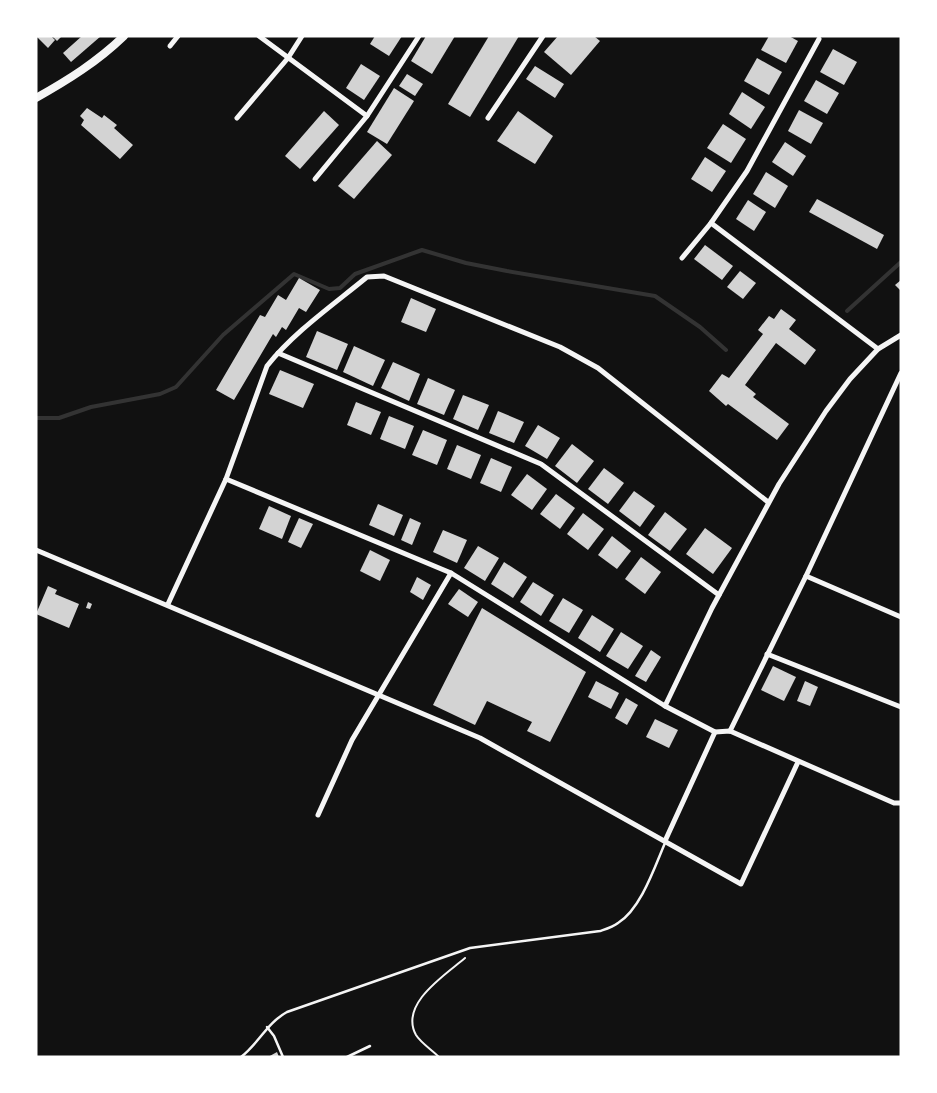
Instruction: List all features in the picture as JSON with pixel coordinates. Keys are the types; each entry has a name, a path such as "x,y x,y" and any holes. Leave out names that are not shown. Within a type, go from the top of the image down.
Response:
{"main road":[{"path":"36,98 74,77 105,54 124,36"}],"street":[{"path":"170,46 178,36"},
{"path":"258,36 367,116"},
{"path":"237,118 288,58 302,36"},
{"path":"315,179 367,116 419,36"},
{"path":"488,118 543,36"},
{"path":"682,258 711,223 761,147 819,39"},
{"path":"711,223 878,349"},
{"path":"168,604 226,479 267,366 278,353 367,277 384,276 560,347 598,368 768,502"},
{"path":"665,706 719,595 768,502 826,411 850,379 878,349 901,335"},
{"path":"278,353 541,464 719,595"},
{"path":"730,731 806,576 901,373"},
{"path":"226,479 451,573 665,706 715,732 730,731 798,762 894,802 901,803"},
{"path":"36,550 168,604 480,738 741,884 798,762"},
{"path":"318,815 352,740 451,573"},
{"path":"806,576 901,617"},
{"path":"767,654 901,707"},
{"path":"665,841 715,732"}],"lane":[{"path":"241,1057 255,1044 276,1018 287,1012 470,948 600,931 619,923 635,906 653,872 665,841"},
{"path":"267,1027 274,1036 283,1057"},
{"path":"347,1057 370,1046"}],"path":[{"path":"439,1057 416,1035 413,1013 424,993 468,956 470,948"}],"building":[{"path":"36,36 51,36 55,40 48,48"},
{"path":"52,36 62,36 57,41"},
{"path":"82,36 101,36 71,62 63,53"},
{"path":"375,36 402,36 389,56 370,44"},
{"path":"426,36 455,36 432,74 411,61"},
{"path":"489,36 519,36 470,117 448,104"},
{"path":"558,36 594,36 600,41 571,75 544,52"},
{"path":"769,36 789,36 798,41 786,63 761,50"},
{"path":"833,49 857,62 844,85 820,72"},
{"path":"757,58 782,72 769,95 744,81"},
{"path":"361,64 380,76 364,100 346,88"},
{"path":"535,66 564,84 555,98 526,79"},
{"path":"407,74 423,84 415,96 399,86"},
{"path":"816,80 839,93 827,114 804,101"},
{"path":"394,88 414,101 387,144 367,132"},
{"path":"742,92 765,107 751,129 729,114"},
{"path":"87,108 102,118 104,115 117,125 114,128 133,145 120,159 81,125 84,120 80,116"},
{"path":"799,110 823,123 811,144 788,131"},
{"path":"324,111 339,125 300,169 285,156"},
{"path":"518,111 553,136 535,164 497,141"},
{"path":"723,124 746,139 731,163 707,148"},
{"path":"377,141 392,155 354,199 338,186"},
{"path":"785,142 806,156 793,176 772,162"},
{"path":"705,157 726,171 712,192 691,179"},
{"path":"766,172 788,186 775,208 753,194"},
{"path":"817,199 884,235 877,249 809,212"},
{"path":"748,200 766,212 754,231 736,219"},
{"path":"705,245 733,266 722,280 694,259"},
{"path":"740,271 756,283 743,299 727,287"},
{"path":"299,278 320,290 306,312 299,308 286,330 282,327 276,337 273,334 234,400 216,390 260,315 265,317 278,295 286,300"},
{"path":"901,280 901,291 895,285"},
{"path":"411,298 436,309 426,332 401,322"},
{"path":"781,309 796,320 789,329 816,350 805,365 776,343 745,385 756,394 753,397 789,424 777,440 728,404 726,406 709,391 722,374 729,378 763,334 758,330 769,316 774,319"},
{"path":"317,331 348,344 337,370 306,357"},
{"path":"354,346 385,360 373,386 343,372"},
{"path":"393,362 420,374 409,401 381,388"},
{"path":"280,370 314,384 303,408 269,394"},
{"path":"428,378 455,390 444,415 417,404"},
{"path":"463,395 489,405 478,430 453,419"},
{"path":"356,402 381,412 371,435 347,425"},
{"path":"498,411 524,422 514,443 489,433"},
{"path":"389,416 414,426 405,449 380,439"},
{"path":"538,425 560,438 547,459 525,446"},
{"path":"423,430 447,440 437,465 412,455"},
{"path":"572,444 594,461 577,483 555,466"},
{"path":"457,445 481,455 471,479 447,469"},
{"path":"491,458 512,467 501,492 480,483"},
{"path":"604,468 624,483 608,504 588,489"},
{"path":"527,474 547,489 532,510 511,495"},
{"path":"634,491 655,506 640,527 619,511"},
{"path":"556,494 575,508 560,529 540,514"},
{"path":"378,504 403,515 394,536 369,525"},
{"path":"269,506 291,516 282,539 259,529"},
{"path":"665,512 687,529 670,551 648,535"},
{"path":"583,513 604,529 588,550 567,534"},
{"path":"299,518 313,524 301,548 288,542"},
{"path":"410,518 421,523 412,545 401,540"},
{"path":"705,528 732,548 713,574 686,554"},
{"path":"443,530 467,540 457,563 433,552"},
{"path":"612,536 631,551 617,569 598,555"},
{"path":"478,546 499,558 485,581 464,568"},
{"path":"370,550 390,560 380,581 360,571"},
{"path":"641,557 661,572 645,594 625,579"},
{"path":"504,562 527,577 513,598 491,584"},
{"path":"417,577 431,585 423,600 410,592"},
{"path":"533,582 554,595 541,616 520,602"},
{"path":"48,586 57,590 55,594 79,604 69,628 36,614"},
{"path":"459,589 478,602 468,617 448,604"},
{"path":"563,598 583,610 569,633 549,621"},
{"path":"88,602 92,604 90,609 86,608"},
{"path":"482,608 586,672 550,742 527,731 532,722 487,701 475,725 433,705"},
{"path":"592,615 614,629 600,652 578,638"},
{"path":"621,632 643,646 628,669 606,656"},
{"path":"651,650 661,657 646,682 635,676"},
{"path":"773,666 796,677 784,701 761,690"},
{"path":"596,681 619,693 611,709 588,697"},
{"path":"805,681 818,687 810,706 797,701"},
{"path":"626,698 638,705 627,725 615,718"},
{"path":"655,719 678,730 669,748 646,737"},
{"path":"277,1052 279,1057 268,1057"}],"waterway":[{"path":"36,418 59,418 91,407 160,394 176,387 223,335 294,274 329,289 340,288 355,274 422,250 466,263 655,296 700,327 726,350"},
{"path":"847,311 901,262"}]}
